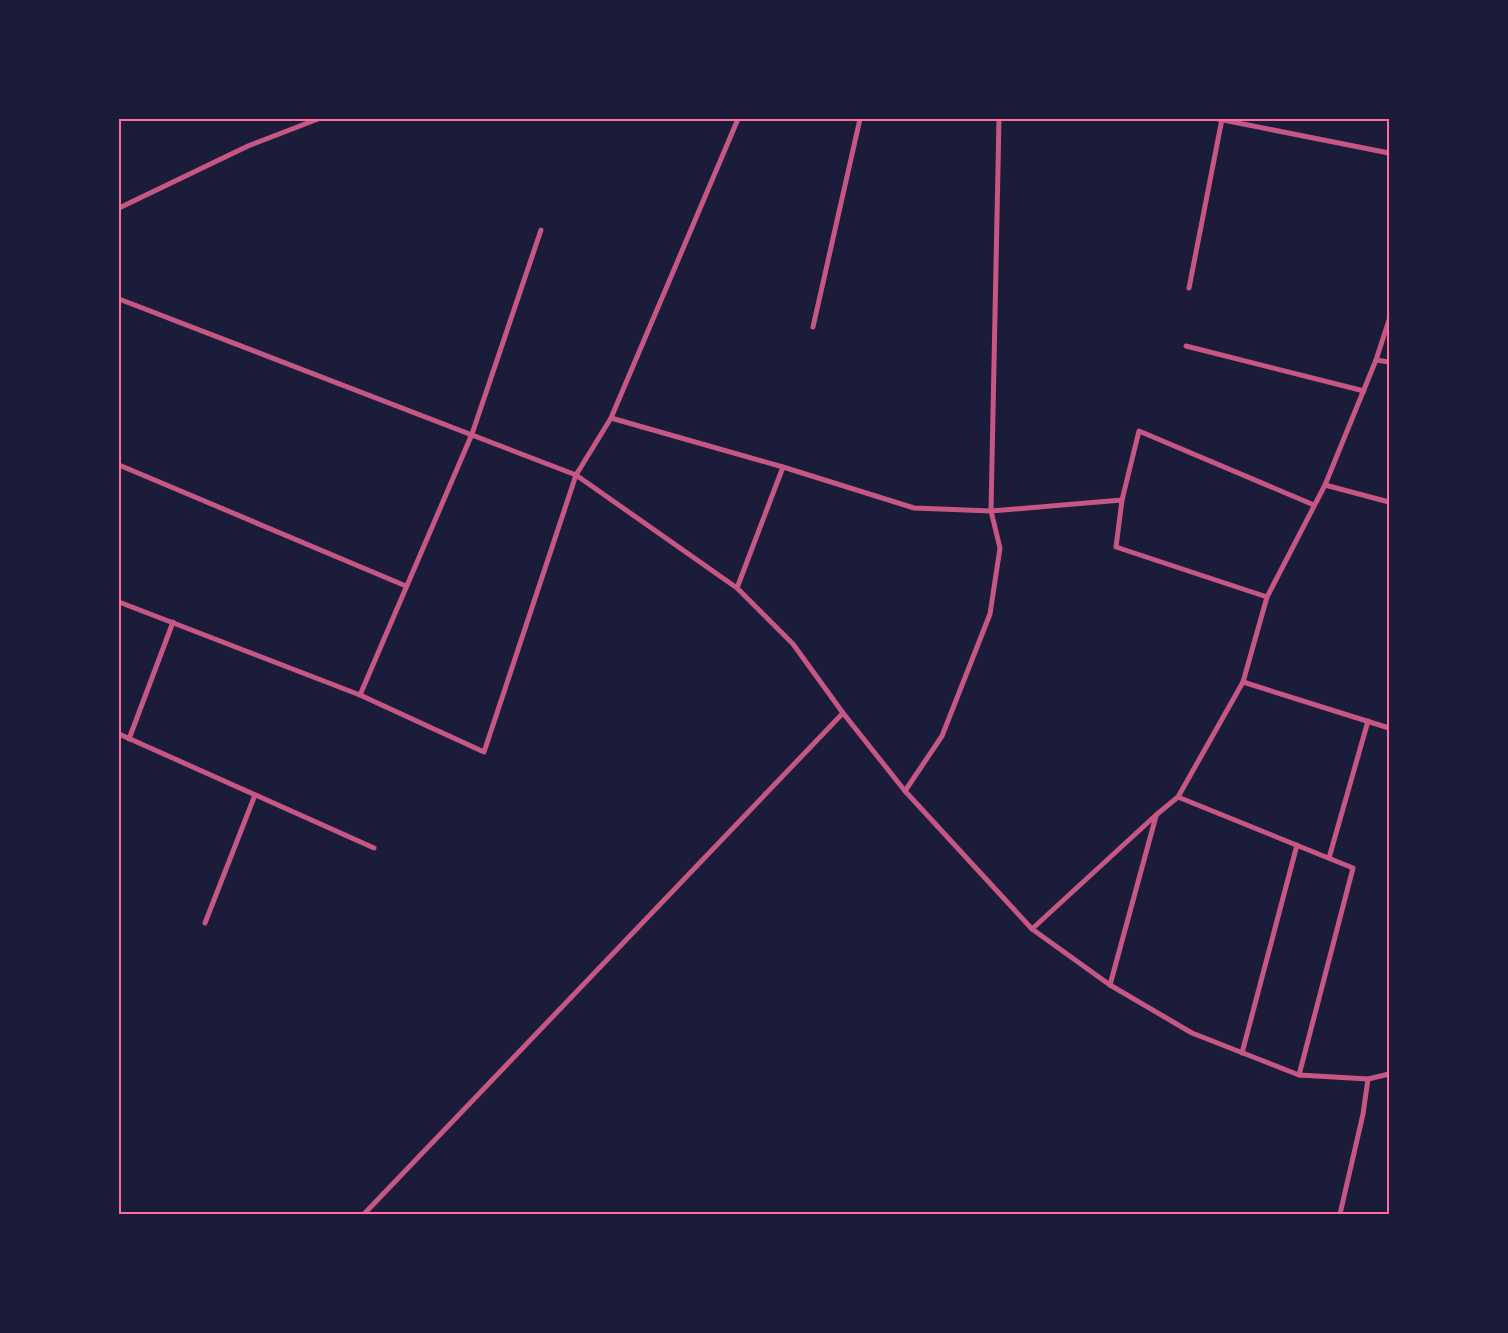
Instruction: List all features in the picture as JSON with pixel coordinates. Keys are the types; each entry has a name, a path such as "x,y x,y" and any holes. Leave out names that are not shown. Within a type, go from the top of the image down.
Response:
{"street":[{"path":"119,208 248,146 318,119"},
{"path":"119,602 360,695 484,752 576,475 611,418 738,119"},
{"path":"813,327 860,119"},
{"path":"905,791 942,736 990,614 1000,548 990,511 999,119"},
{"path":"1218,119 1389,153"},
{"path":"1189,288 1222,119"},
{"path":"360,695 472,434 541,230"},
{"path":"119,299 576,475 736,588 793,644 905,791 1032,929 1110,984 1192,1033 1299,1075 1368,1079 1389,1074"},
{"path":"1032,929 1178,798 1243,682 1267,597 1325,485 1364,391 1389,320"},
{"path":"1186,346 1364,391"},
{"path":"1376,360 1389,362"},
{"path":"611,418 782,467 914,508 990,511 1122,500"},
{"path":"1267,597 1116,547 1122,500 1139,431 1314,505"},
{"path":"119,465 406,586"},
{"path":"736,588 782,467"},
{"path":"1325,485 1389,502"},
{"path":"129,739 173,622"},
{"path":"1243,682 1389,728"},
{"path":"364,1214 844,713"},
{"path":"1329,858 1368,721"},
{"path":"119,734 374,848"},
{"path":"205,924 256,795"},
{"path":"1178,798 1353,868 1299,1075"},
{"path":"1110,984 1156,816"},
{"path":"1242,1053 1297,845"},
{"path":"1340,1214 1363,1114 1368,1079"}]}
